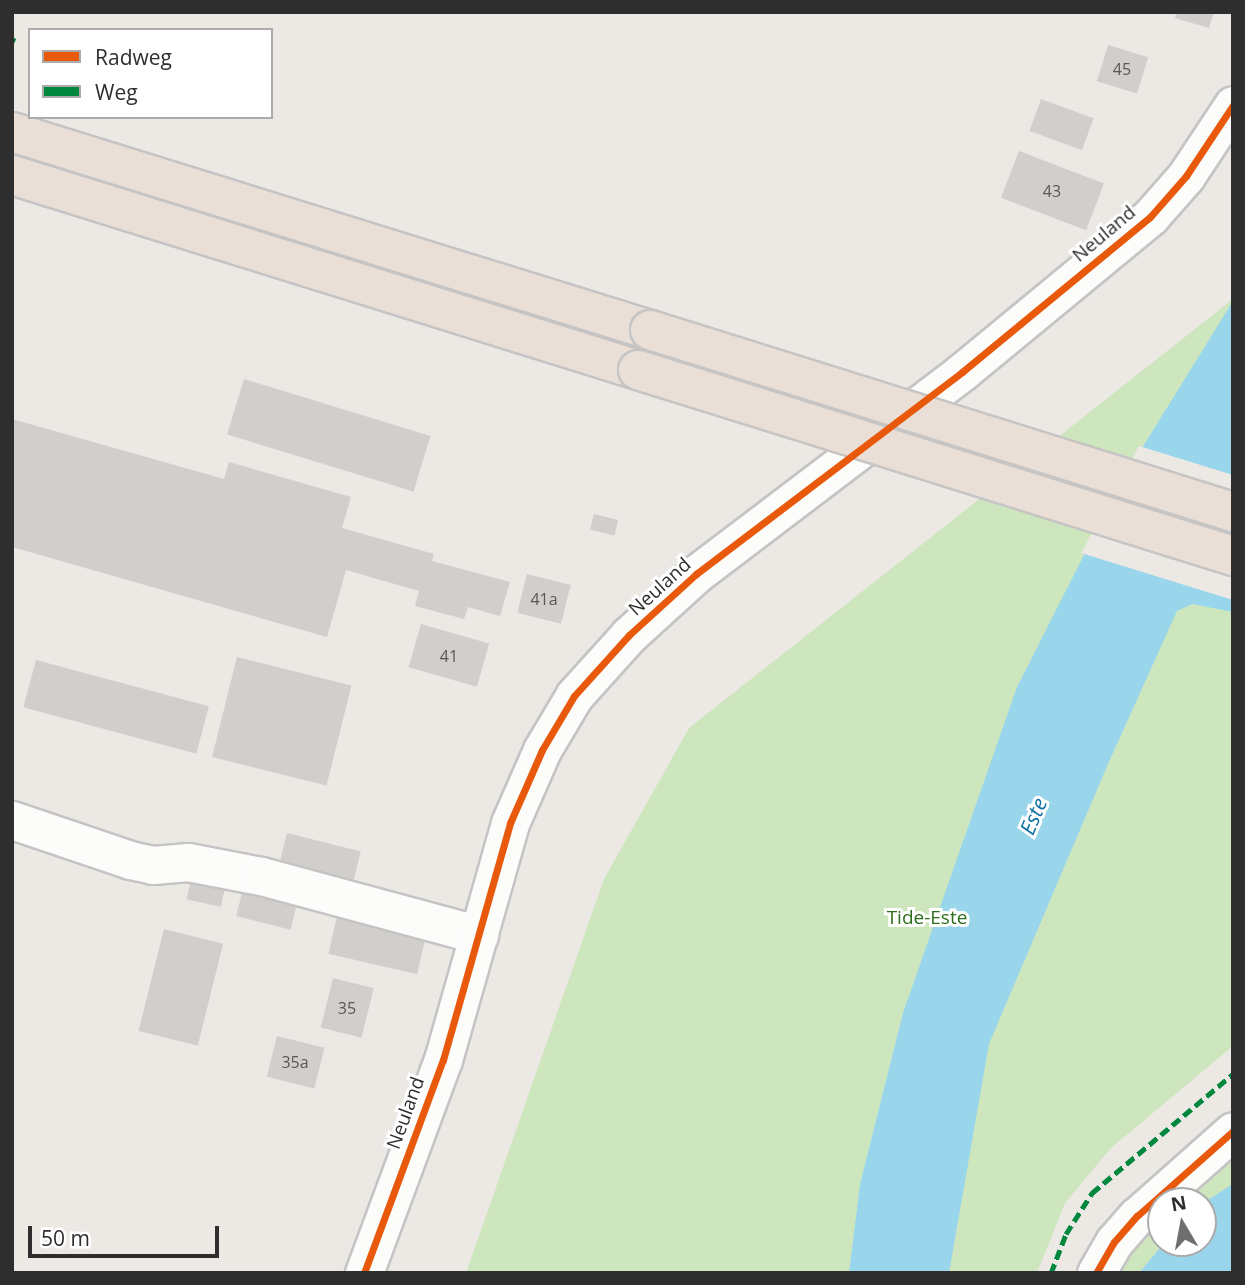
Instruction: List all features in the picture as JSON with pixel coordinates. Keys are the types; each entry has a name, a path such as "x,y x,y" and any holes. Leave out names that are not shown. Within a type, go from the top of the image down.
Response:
{"highway":[{"path":"12,132 1233,512"},
{"path":"12,175 1233,556"}],"street":[{"name":"Neuland","path":"364,1273 443,1059 510,823 542,750 574,696 629,635 696,574 962,372 1150,217 1192,167 1233,105"},
{"path":"12,820 130,860 153,865 188,862 261,876 479,935"},
{"path":"1096,1273 1114,1242 1138,1216 1233,1131"}],"green space":[{"name":"Tide-Este","path":"1233,299 1233,1046 1111,1148 1065,1203 1037,1273 466,1273 604,879 689,728"},
{"path":"1233,1143 1233,1185 1217,1195 1217,1187 1185,1187"},
{"path":"1147,1226 1147,1257 1152,1257 1139,1273 1108,1273"}],"water":[{"name":"Este","path":"1233,301 1233,508 1229,519 1229,587 1233,612 1192,604 1177,611 1108,764 989,1044 949,1273 849,1273 860,1184 903,1013 1017,687 1121,482"},
{"path":"1233,1184 1233,1273 1139,1273 1152,1257 1217,1257 1217,1194"}],"pier":[{"path":"1139,446 1233,475 1229,548 1233,600 1081,553"}],"building":[{"path":"1177,12 1214,12 1209,28 1175,18"},
{"path":"1108,45 1148,57 1137,94 1097,81"},
{"path":"1041,99 1094,118 1082,150 1029,131"},
{"path":"1019,151 1104,184 1086,230 1001,198"},
{"path":"244,379 430,436 414,491 227,434"},
{"path":"12,419 224,479 229,462 351,497 342,528 434,554 432,561 510,582 500,616 468,607 464,619 415,606 419,591 346,570 327,637 12,547"},
{"path":"594,514 618,520 614,536 590,530"},
{"path":"527,574 571,585 561,624 517,613"},
{"path":"421,624 489,644 477,687 409,667"},
{"path":"237,657 351,686 327,785 212,757"},
{"path":"36,660 209,706 196,754 23,707"},
{"path":"287,833 361,851 351,890 277,872"},
{"path":"191,879 225,886 221,907 187,900"},
{"path":"243,889 297,903 291,930 236,916"},
{"path":"339,908 428,928 417,974 328,954"},
{"path":"164,929 223,944 198,1046 139,1031"},
{"path":"333,978 374,988 361,1038 321,1027"},
{"path":"277,1036 325,1048 314,1089 267,1077"}],"marked path":[{"path":"12,42 14,37"},
{"path":"1051,1273 1066,1234 1092,1193 1233,1074"}],"cycle path":[{"path":"364,1273 443,1060 510,823 542,750 574,696 629,635 696,574 962,372 1150,217 1186,176 1233,105"},
{"path":"1096,1273 1114,1242 1137,1216 1233,1131"}]}
